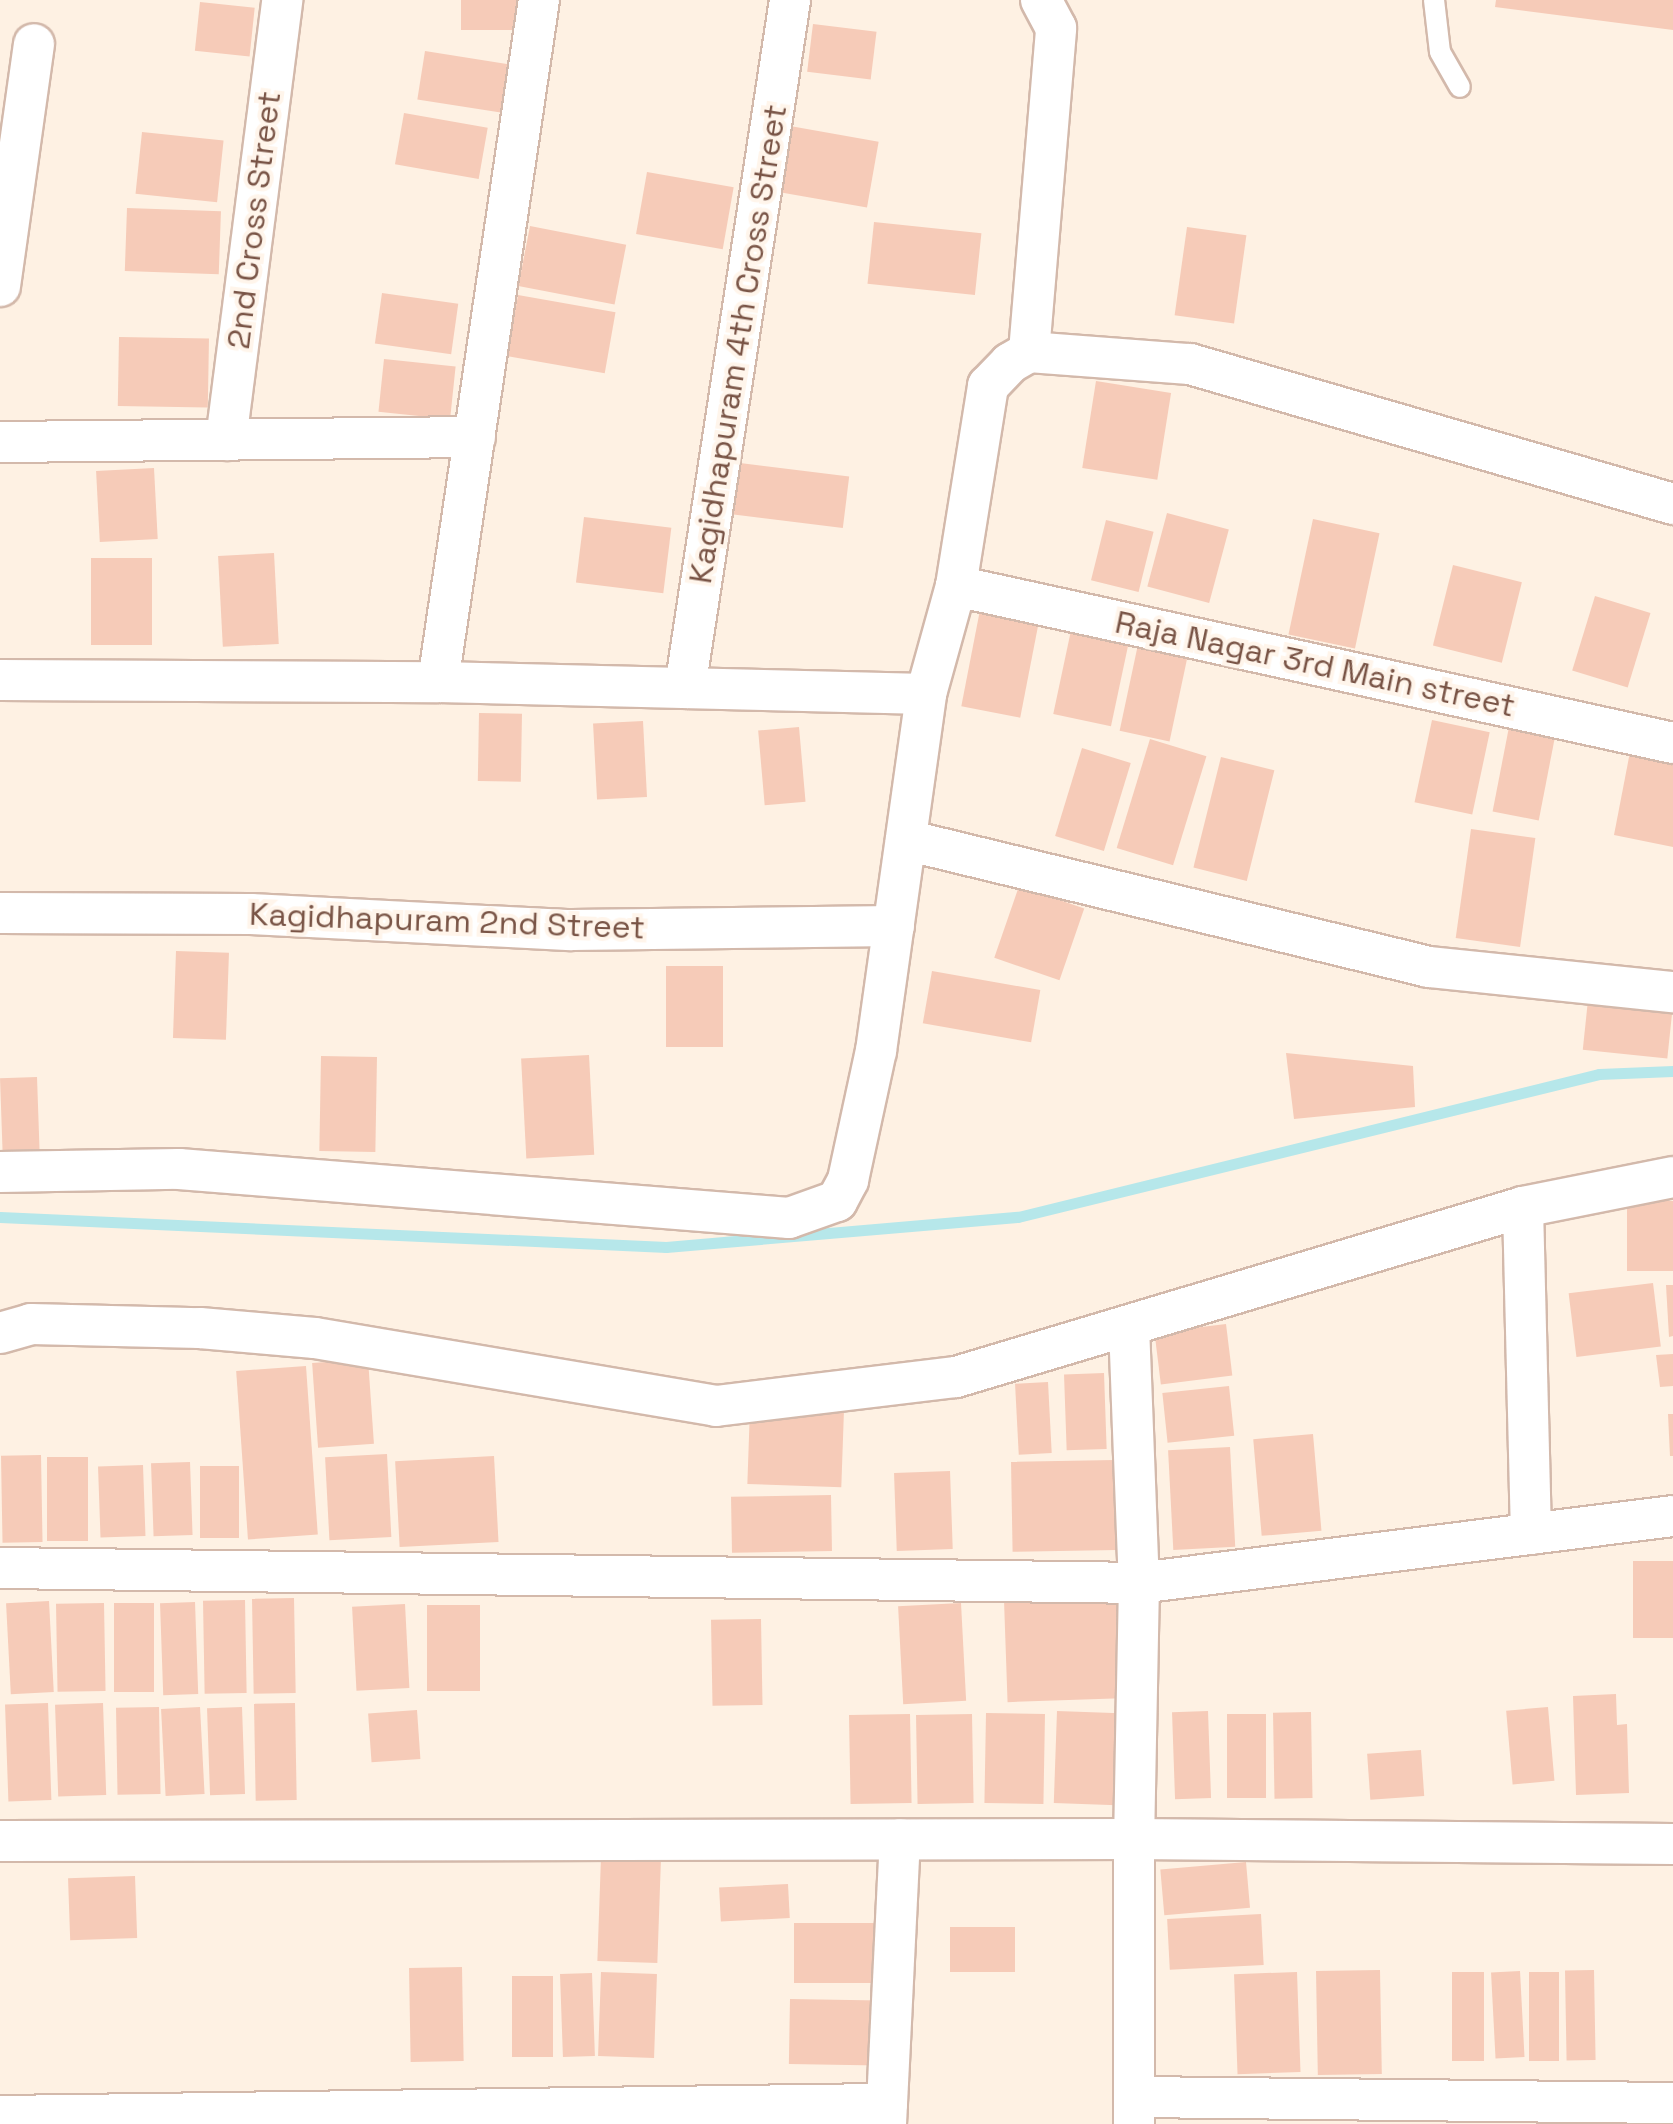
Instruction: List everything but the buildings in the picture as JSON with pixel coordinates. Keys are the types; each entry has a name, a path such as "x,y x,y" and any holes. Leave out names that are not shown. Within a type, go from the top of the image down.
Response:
{"street":[{"name":"2nd Cross Street","path":"226,440 282,0"},
{"path":"438,682 540,0"},
{"name":"Kagidhapuram 4th Cross Street","path":"686,688 790,0"},
{"path":"1030,352 1056,28 1041,0"},
{"path":"0,286 34,44"},
{"path":"0,1172 179,1169 789,1218 815,1212 837,1201 848,1180 876,1051 926,694 956,586 988,386 1010,362 1030,352 1190,364 1673,504"},
{"path":"0,442 475,437"},
{"name":"Raja Nagar 3rd Main street","path":"956,586 1673,742"},
{"path":"0,680 438,682 926,694"},
{"path":"906,840 1429,967 1673,992"},
{"name":"Kagidhapuram 2nd Street","path":"0,913 251,914 572,930 894,926"},
{"path":"0,1333 32,1324 200,1328 315,1338 716,1406 956,1377 1523,1207 1673,1177"},
{"path":"1523,1207 1531,1534"},
{"path":"1129,1326 1139,1583 1134,2110 1673,2103"},
{"path":"0,1568 1139,1583 1673,1516"},
{"path":"0,1841 1134,1838 1673,1844"},
{"path":"0,2116 887,2114 900,1839"}],"lane":[{"path":"1434,0 1440,52 1460,87"}],"waterway":[{"path":"0,1217 666,1247 1018,1217 1599,1074 1673,1071"}]}
